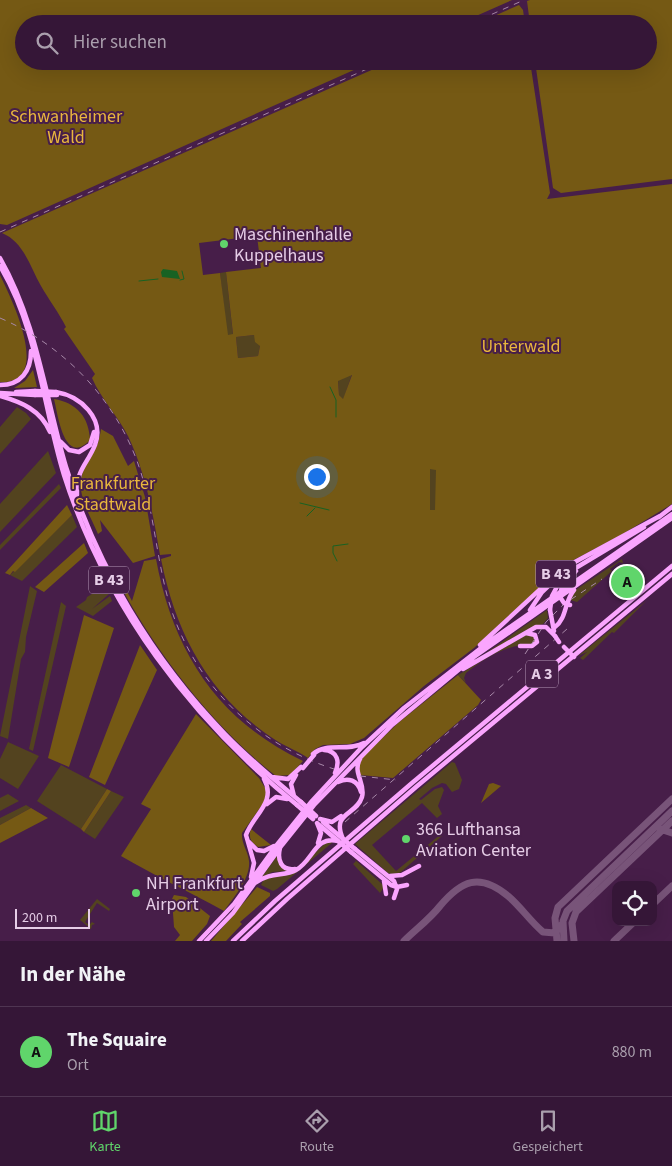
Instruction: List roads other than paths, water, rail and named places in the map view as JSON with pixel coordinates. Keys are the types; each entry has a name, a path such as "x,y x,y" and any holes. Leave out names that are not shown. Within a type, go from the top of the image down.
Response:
{"highway":[{"path":"0,258 18,292 27,317 57,435 77,498"},
{"path":"0,266 17,302 31,345 30,364 24,376 13,384 0,385"},
{"name":"B 43","path":"31,345 57,449 71,495 93,548 137,630 198,711 262,776 292,798"},
{"path":"0,393 57,394 73,398 85,406 91,414 96,427 95,444 78,475 77,498"},
{"path":"0,393 36,412 46,424 57,449"},
{"path":"57,394 84,409 90,418 94,431 90,445 79,452 66,448 57,435"},
{"name":"B 43","path":"77,498 111,576 158,652 219,728 292,798 353,850 383,880 396,885"},
{"name":"B 43","path":"554,633 550,610 552,596 569,572 599,555 672,507"},
{"name":"B 43","path":"250,884 329,788 369,743 451,675 672,514"},
{"name":"B 43","path":"468,656 562,569 660,516"},
{"name":"B 43","path":"206,941 233,913 276,846 332,778 418,696 468,656 524,617 580,583 672,518"},
{"path":"524,617 535,605 542,592 562,572 576,563 599,555"},
{"name":"A 3","path":"233,941 275,901 426,771 672,566"},
{"name":"A 3","path":"242,941 287,898 416,787 672,574"},
{"path":"574,656 554,633 563,618 568,597 580,583"},
{"path":"560,584 560,597 564,603 570,605"},
{"name":"B 43","path":"451,675 538,627 554,633"},
{"path":"520,646 532,646 537,642 534,634 523,634"},
{"path":"268,775 285,780 293,776 313,755 324,748 348,749 369,743"},
{"name":"B 43","path":"338,837 341,820 362,798 363,790 357,772 357,764 369,743"},
{"path":"313,755 326,750 336,756 338,764 332,778"},
{"path":"276,846 264,851 255,849 249,843 248,833 272,799 281,797 292,798 292,781 302,767"},
{"name":"B 43","path":"250,884 254,863 246,835 268,798 269,791 262,776"},
{"path":"316,819 330,822 338,820 356,804 360,797 358,786 350,780 340,780 329,788"},
{"path":"282,845 278,856 280,864 287,869 297,868 320,840 321,833 316,819"},
{"name":"B 43","path":"250,884 269,875 296,870 322,842 338,837"},
{"name":"B 43","path":"353,850 388,876 396,885"},
{"path":"388,876 398,876 418,866"},
{"path":"383,880 386,894"},
{"path":"394,898 396,885 407,885"},
{"name":"B 43","path":"199,941 241,898"}],"waterway":[{"path":"180,280 184,279 182,271"},
{"path":"139,281 158,279"},
{"path":"330,387 336,400 336,417"},
{"path":"300,503 329,510"},
{"path":"307,516 315,508"},
{"path":"337,561 333,553 333,546 348,544"}],"railway":[{"path":"490,15 524,0"},
{"path":"0,232 365,70"},
{"path":"0,318 23,329 65,358 100,395 114,415 127,438 142,476 165,587 175,619 188,648 205,676 225,701 248,722 275,741 303,757 334,769"},
{"path":"525,654 546,622 564,604 602,579"},
{"path":"345,822 567,629"},
{"path":"360,776 396,780"}],"place":[{"name":"Maschinenhalle Kuppelhaus","path":"224,244"},
{"name":"The Squaire","path":"627,582"},
{"name":"366 Lufthansa Aviation Center","path":"406,839"},
{"name":"NH Frankfurt Airport","path":"136,893"}],"park label":[{"name":"Schwanheimer Wald","path":"66,126"},
{"name":"Unterwald","path":"521,346"},
{"name":"Frankfurter Stadtwald","path":"113,493"}]}
